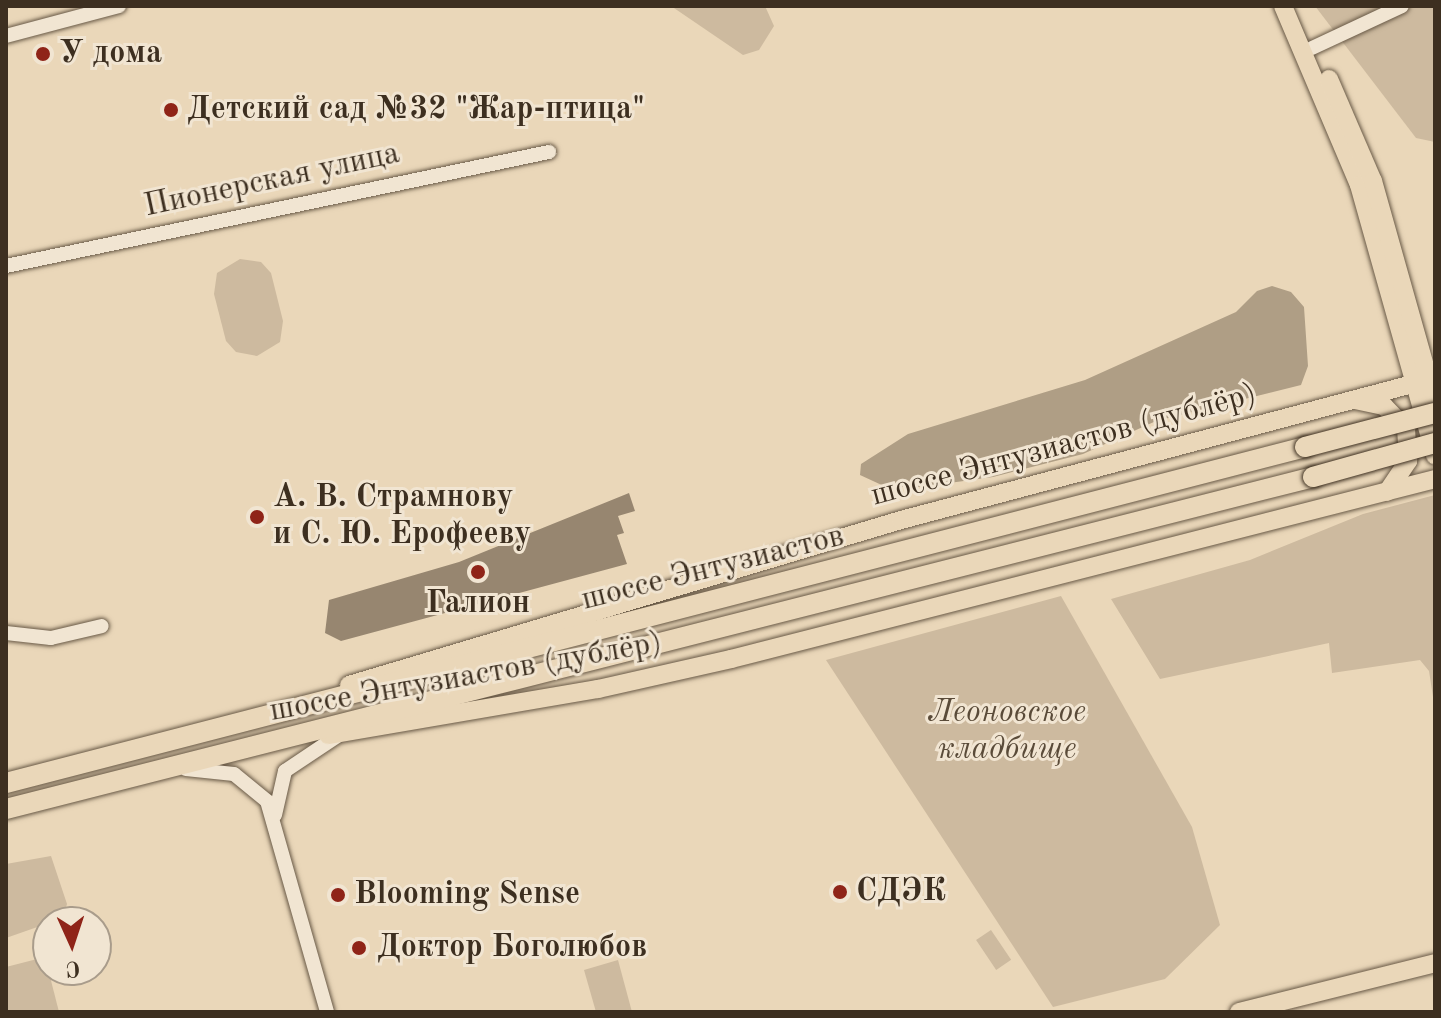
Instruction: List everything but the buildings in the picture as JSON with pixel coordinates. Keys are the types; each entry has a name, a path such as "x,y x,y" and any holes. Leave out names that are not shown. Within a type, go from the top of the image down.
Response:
{"highway":[{"name":"шоссе Энтузиастов","path":"6,781 1435,413"},
{"name":"шоссе Энтузиастов","path":"6,809 1313,477 1435,443"}],"main road":[{"path":"1284,6 1312,48 1362,150 1426,380 1435,456"},
{"path":"1284,6 1359,185 1435,402"},
{"name":"шоссе Энтузиастов (дублёр)","path":"205,731 901,520 1426,380"},
{"path":"1351,399 1384,406 1406,429 1408,461 1387,492"},
{"name":"шоссе Энтузиастов (дублёр)","path":"251,747 701,666 1435,479"},
{"path":"1239,1012 1435,963"}],"street":[{"path":"6,36 119,6"},
{"path":"1312,48 1402,6"},
{"name":"Пионерская улица","path":"6,266 549,152"},
{"path":"6,633 51,638 102,626"},
{"path":"327,1012 275,823 275,799 285,771 318,744 346,732"},
{"path":"159,770 203,769 249,780 275,823"}],"green space":[{"path":"671,6 765,6 774,26 759,50 743,55"},
{"path":"1315,6 1435,6 1435,142 1416,138"},
{"path":"240,259 261,262 271,273 283,321 280,342 257,356 236,352 226,341 214,294 217,273"},
{"path":"1435,495 1435,710 1429,671 1420,660 1332,673 1329,643 1160,679 1111,599 1250,560 1363,514"},
{"name":"Леоновское кладбище","path":"1061,596 1192,827 1220,925 1165,979 1053,1007 826,660"},
{"path":"51,856 67,904 32,906 32,929 6,938 6,864"},
{"path":"991,930 1011,960 996,970 976,940"},
{"path":"32,960 32,986 52,986 59,1012 6,1012 6,967"},
{"path":"618,960 632,1012 596,1012 584,970"}],"shaded area":[{"path":"1272,286 1291,292 1304,307 1308,366 1301,385 1156,421 1083,454 993,477 920,487 886,487 860,475 861,464 908,434 1085,380 1236,312 1257,291"}],"place":[{"name":"У дома","path":"43,54"},
{"name":"Детский сад №32 \"Жар-птица\"","path":"171,110"},
{"name":"А. В. Страмнову и С. Ю. Ерофееву","path":"257,517"},
{"name":"Галион","path":"478,572"},
{"name":"СДЭК","path":"840,892"},
{"name":"Blooming Sense","path":"338,895"},
{"name":"Доктор Боголюбов","path":"359,948"}]}
